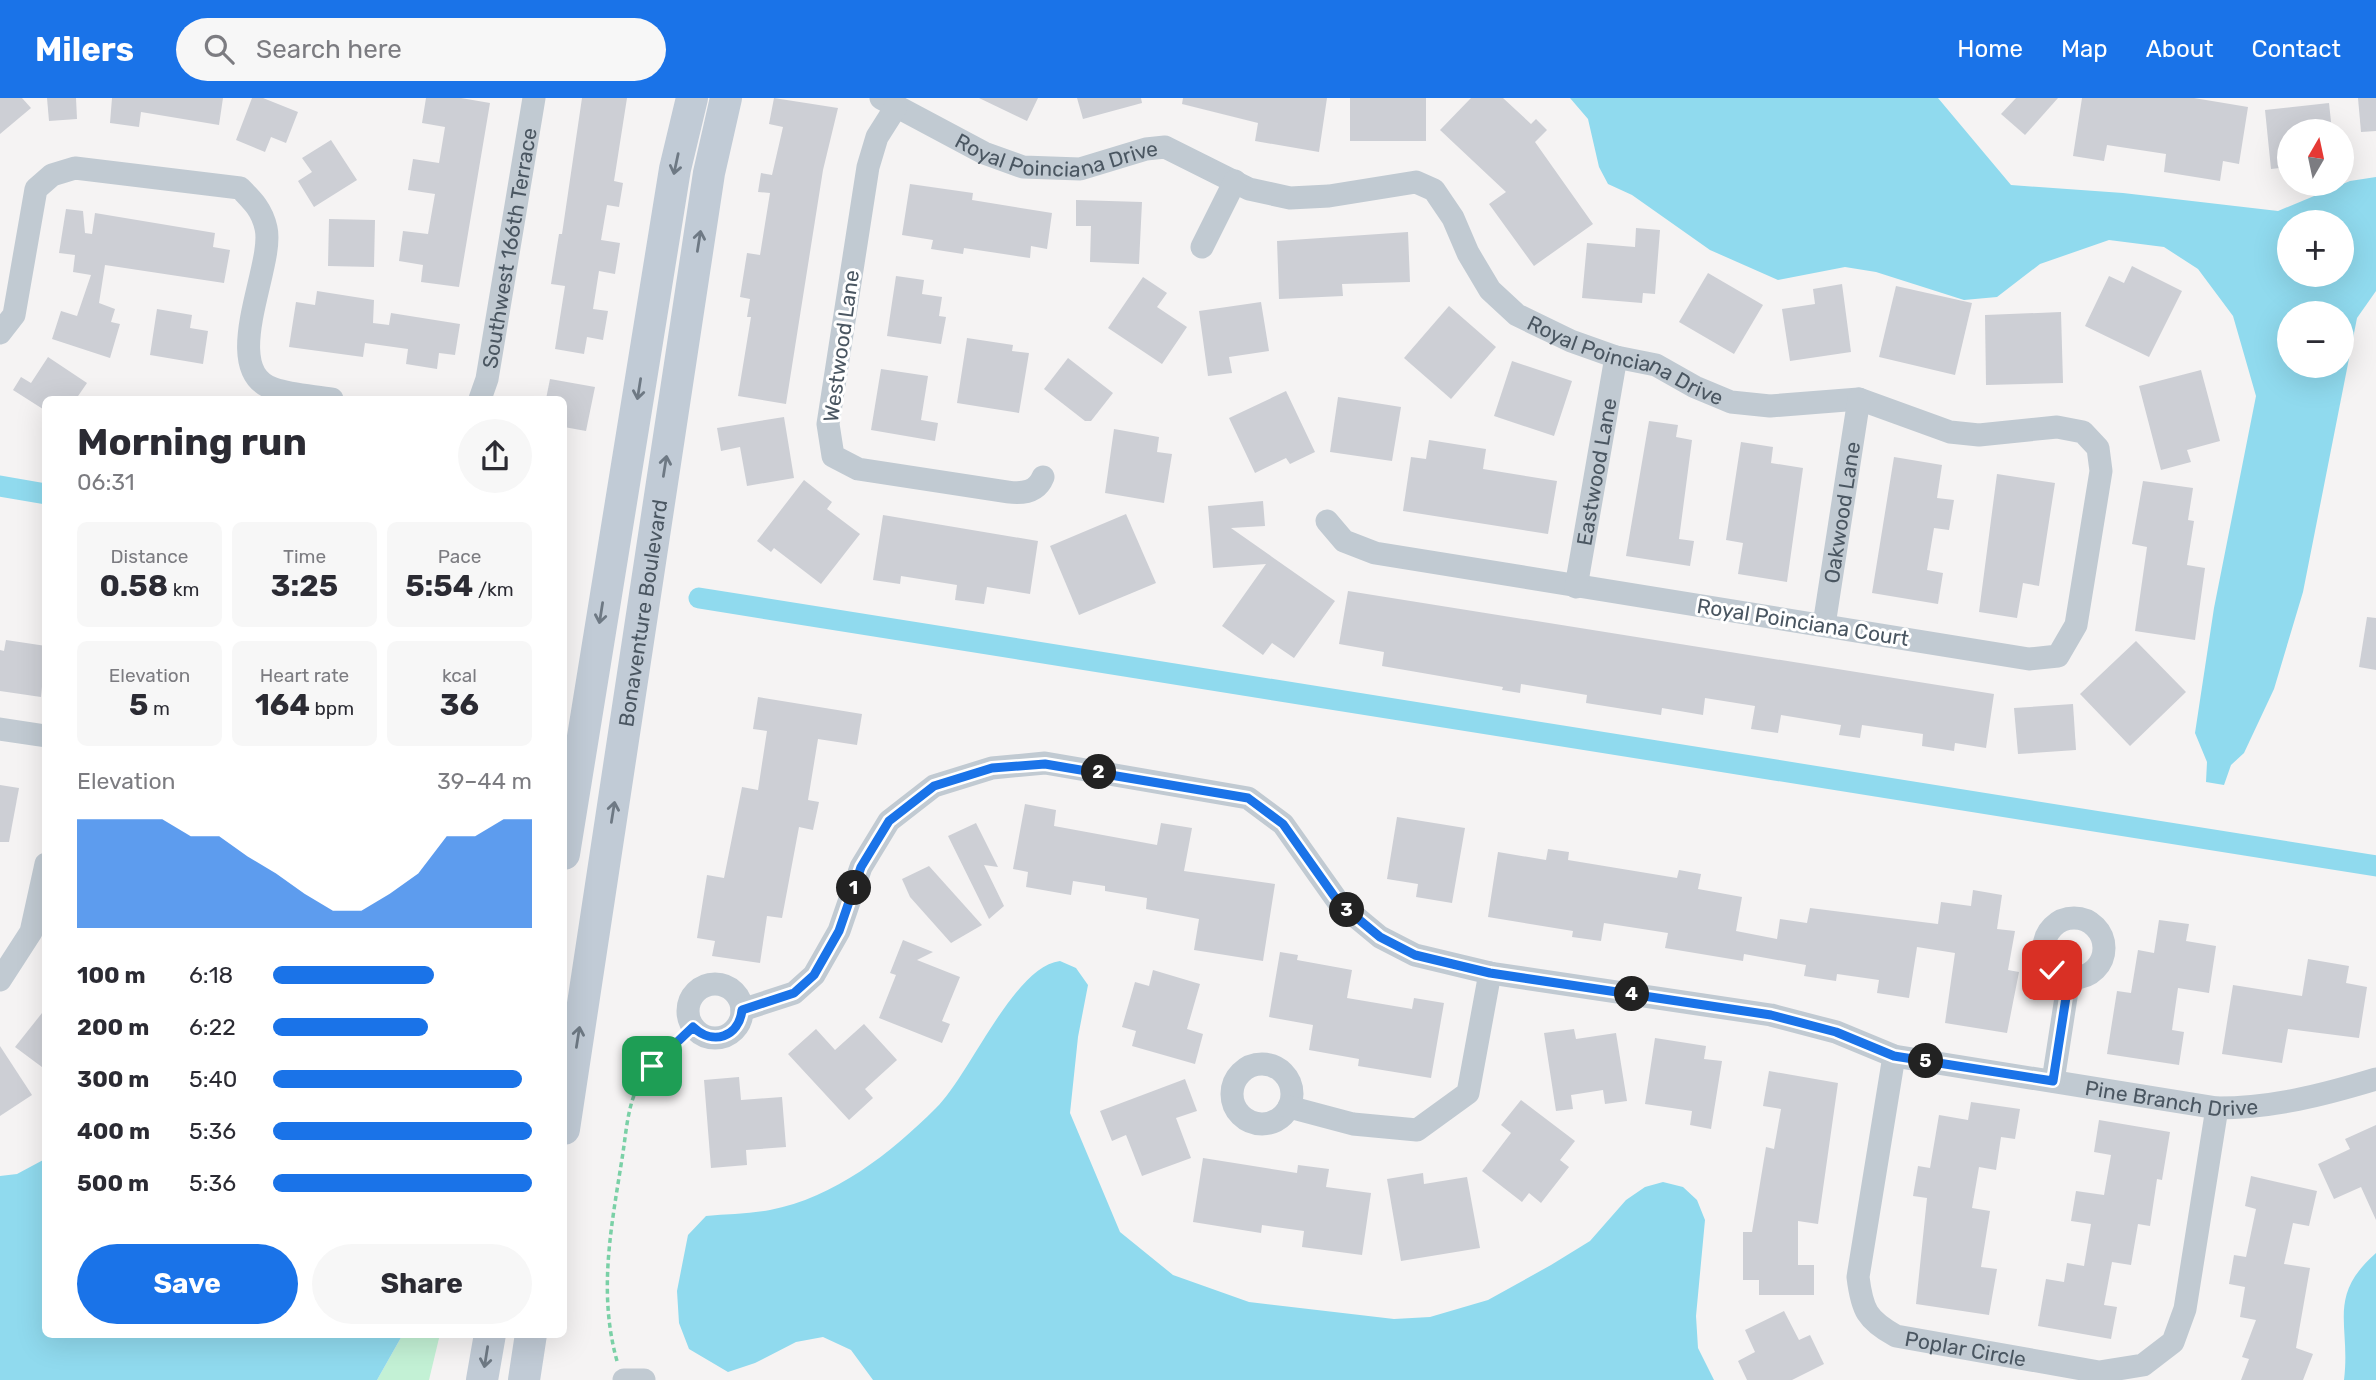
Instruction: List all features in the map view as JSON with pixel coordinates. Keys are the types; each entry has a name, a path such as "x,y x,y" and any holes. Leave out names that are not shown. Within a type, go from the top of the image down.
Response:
{"main road":[{"name":"Bonaventure Boulevard","path":"567,835 675,169 692,98"},
{"name":"Bonaventure Boulevard","path":"567,1109 709,173 726,98"},
{"path":"482,1380 489,1338"},
{"path":"524,1380 530,1338"}],"street":[{"name":"Southwest 166th Terrace","path":"482,396 534,98"},
{"name":"Royal Poinciana Drive","path":"888,102 984,153 1023,167 1080,169 1146,149 1164,147 1249,188 1290,198 1329,196 1416,182 1434,190 1453,218 1468,253 1490,290 1517,315 1571,341 1616,357 1656,365 1695,387 1731,402 1770,405 1859,399 1950,432 1979,435 2057,427 2083,432"},
{"name":"Westwood Lane","path":"888,102 868,167 828,424 833,456 858,469 1009,492 1028,492 1036,488 1043,477"},
{"path":"0,333 14,315 36,189 52,174 75,168 240,188 258,205 267,231 248,347 254,373 271,389 314,396"},
{"path":"1202,247 1235,181"},
{"name":"Eastwood Lane","path":"1576,587 1616,357"},
{"name":"Oakwood Lane","path":"1824,625 1859,399"},
{"name":"Royal Poinciana Court","path":"1327,521 1330,528 1344,541 1375,553 2029,659 2058,656 2076,625 2101,471 2098,448 2083,432"},
{"path":"0,729 42,735"},
{"name":"Pine Branch Drive","path":"742,1010 794,993 814,975 839,931 861,867 889,821 934,786 992,768 1045,764 1248,798 1283,824 1339,903 1380,937 1415,955 1490,973 1771,1015 1836,1032 1894,1056 2217,1108 2258,1108 2320,1096 2376,1079"},
{"path":"0,980 31,932 42,882"},
{"path":"1289,1107 1353,1124 1417,1129 1468,1093 1490,973"},
{"path":"2053,1081 2069,978"},
{"path":"722,984 730,988 741,1001 738,1026 724,1036 707,1037 693,1027 689,1020 688,1003 692,995 706,985 722,984"},
{"name":"Poplar Circle","path":"1894,1056 1858,1277 1861,1303 1874,1324 1895,1336 2099,1372 2143,1365 2173,1342 2185,1309 2217,1108"},
{"path":"622,1374 644,1380"}],"path":[{"path":"622,1374 609,1332 605,1288 609,1238 630,1110 638,1086 652,1066 693,1027"}],"green space":[{"path":"401,1338 439,1338 429,1380 377,1380"}],"water":[{"path":"1570,98 1938,98 2011,185 2123,193 2277,211 2277,287 2354,287 2354,210 2280,210 2314,196 2354,196 2354,180 2376,177 2376,291 2357,318 2354,333 2354,301 2277,301 2277,378 2345,378 2303,592 2274,689 2244,753 2231,765 2224,785 2206,782 2207,762 2195,733 2214,608 2256,396 2233,316 2198,269 2164,247 2109,240 2040,264 1997,297 1964,300 1876,272 1845,267 1778,280 1710,250 1632,195 1608,184 1599,167 1588,119"},
{"path":"1060,961 1076,968 1088,985 1078,1037 1070,1113 1120,1232 1173,1275 1249,1302 1394,1319 1430,1317 1488,1300 1551,1265 1590,1241 1626,1200 1645,1187 1663,1182 1683,1187 1697,1200 1705,1220 1696,1316 1698,1348 1714,1380 873,1380 851,1350 823,1337 796,1342 755,1363 728,1372 689,1349 679,1323 677,1291 688,1235 706,1216 762,1211 794,1204 839,1184 881,1157 936,1108 1009,1001 1026,982 1043,968"},
{"path":"42,1161 42,1338 401,1338 377,1380 0,1380 0,1176 17,1174"},
{"path":"2376,1253 2376,1380 2344,1380 2346,1298 2361,1269"}],"building":[{"path":"0,98 22,98 31,108 0,134"},
{"path":"47,98 76,98 77,119 49,121"},
{"path":"112,98 223,98 219,125 141,112 139,127 110,123"},
{"path":"252,98 263,98 298,112 286,143 271,137 265,152 236,140"},
{"path":"426,98 461,98 490,103 459,287 421,282 423,265 399,261 403,231 428,234 435,194 408,190 413,159 439,163 445,127 422,123"},
{"path":"582,98 627,98 614,181 623,183 619,207 607,205 601,240 620,243 615,274 599,271 593,309 608,311 603,340 587,337 584,354 555,349 565,286 551,284 559,234 562,234"},
{"path":"774,98 838,108 823,170 786,404 738,396 751,317 747,317 750,299 740,297 747,253 760,255 770,193 758,192 761,173 772,175 783,127 769,124"},
{"path":"979,98 1038,98 1027,121"},
{"path":"1077,98 1141,98 1142,103 1083,119"},
{"path":"1183,98 1327,98 1319,152 1255,141 1258,123 1182,104"},
{"path":"1350,98 1426,98 1426,141 1350,141"},
{"path":"1471,98 1503,98 1531,124 1536,119 1547,130 1535,142 1593,224 1534,266 1489,204 1506,192 1440,130"},
{"path":"2016,98 2058,98 2025,135 2001,114"},
{"path":"2082,98 2194,98 2248,107 2239,164 2223,161 2220,181 2164,172 2166,154 2107,145 2104,161 2073,156"},
{"path":"2358,98 2376,98 2376,131 2361,132"},
{"path":"2329,103 2331,119 2277,119 2277,168 2271,169 2265,110"},
{"path":"331,140 357,180 314,207 298,181 312,172 302,158"},
{"path":"910,184 973,193 972,200 1052,213 1047,249 1031,246 1030,258 964,248 963,254 931,249 933,240 902,235"},
{"path":"1076,200 1142,202 1139,264 1090,262 1091,226 1076,226"},
{"path":"66,209 83,211 85,233 92,234 95,213 215,233 213,247 230,250 224,283 105,265 99,303 115,309 111,322 120,324 110,358 52,339 61,311 77,316 91,275 73,272 75,255 59,253"},
{"path":"329,219 375,220 374,267 328,266"},
{"path":"1636,228 1660,230 1655,294 1643,293 1642,303 1582,298 1587,243 1635,247"},
{"path":"1408,232 1410,282 1342,284 1343,296 1279,299 1277,241"},
{"path":"2132,266 2182,291 2149,357 2085,326 2109,276 2124,283"},
{"path":"1708,273 1763,305 1734,354 1679,322"},
{"path":"896,276 924,280 922,294 942,297 939,316 946,317 941,344 887,336"},
{"path":"1143,277 1167,293 1157,307 1187,327 1162,364 1108,328"},
{"path":"1842,284 1851,352 1790,361 1782,309 1815,304 1813,289"},
{"path":"1896,286 1972,303 1955,375 1879,357"},
{"path":"317,291 374,300 373,323 389,325 391,313 460,324 455,355 439,353 437,369 406,364 408,349 365,343 363,357 289,347 296,302 315,305"},
{"path":"1261,302 1269,351 1229,357 1232,373 1208,376 1199,311"},
{"path":"1449,306 1496,347 1451,399 1404,358"},
{"path":"157,309 192,315 190,328 208,331 203,364 150,355"},
{"path":"2061,312 2063,383 1986,385 1985,315"},
{"path":"967,338 1013,345 1012,351 1029,353 1019,413 957,403"},
{"path":"48,357 87,383 78,396 42,396 42,408 13,390 21,377 31,383"},
{"path":"1068,358 1113,393 1091,421 1085,421 1044,389"},
{"path":"1512,361 1572,381 1554,436 1494,416"},
{"path":"881,369 928,376 921,420 938,423 935,441 871,430"},
{"path":"2201,370 2220,441 2187,450 2191,462 2161,470 2139,386"},
{"path":"550,379 595,387 586,431 567,428 567,396 547,396"},
{"path":"1286,391 1315,452 1290,464 1286,458 1255,473 1229,418"},
{"path":"1338,397 1401,407 1392,461 1330,452"},
{"path":"784,417 794,478 747,486 740,447 721,451 717,428"},
{"path":"1649,421 1678,425 1676,437 1692,440 1679,539 1694,541 1690,566 1626,556"},
{"path":"1114,429 1159,437 1157,452 1172,454 1164,503 1105,493"},
{"path":"1429,440 1486,449 1483,469 1557,481 1548,534 1403,511 1411,457 1426,459"},
{"path":"1741,442 1773,447 1771,463 1803,468 1787,582 1738,574 1743,543 1726,540"},
{"path":"1894,457 1942,465 1937,498 1954,500 1949,530 1934,528 1927,570 1943,573 1938,604 1872,593"},
{"path":"1997,474 2055,483 2039,586 2023,583 2017,618 1979,612"},
{"path":"804,480 832,502 827,509 860,534 821,584 774,548 771,552 757,541"},
{"path":"2143,481 2193,488 2188,520 2194,521 2187,565 2205,568 2195,640 2135,631 2147,547 2132,544"},
{"path":"1263,501 1265,526 1231,528 1335,601 1294,658 1272,643 1263,655 1222,626 1266,564 1213,568 1208,506"},
{"path":"1126,514 1156,583 1079,615 1050,546"},
{"path":"883,515 1038,541 1030,594 987,587 984,604 955,600 957,585 901,576 900,584 873,580"},
{"path":"1348,591 1994,694 1986,748 1955,743 1954,751 1922,746 1923,734 1862,725 1860,738 1839,735 1841,725 1781,715 1778,733 1751,729 1755,706 1705,698 1703,715 1662,708 1661,715 1586,703 1587,695 1521,684 1520,693 1502,690 1503,687 1382,666 1384,652 1339,644"},
{"path":"2367,617 2376,618 2376,670 2359,667"},
{"path":"6,640 42,645 41,697 0,691 0,650 4,651"},
{"path":"2136,641 2186,692 2130,746 2080,694"},
{"path":"758,697 862,714 857,745 818,739 808,800 819,802 813,830 799,827 782,918 767,916 760,963 712,956 715,941 697,938 707,875 724,878 742,787 758,790 767,731 753,729"},
{"path":"2073,704 2076,750 2018,754 2014,708"},
{"path":"0,785 19,788 9,842 0,842"},
{"path":"1025,804 1056,810 1054,826 1157,845 1161,823 1192,828 1184,871 1275,884 1263,961 1194,950 1199,919 1146,909 1147,898 1105,891 1105,886 1073,881 1071,895 1026,887 1028,872 1013,869"},
{"path":"1397,817 1465,828 1452,903 1416,897 1418,884 1387,879"},
{"path":"976,823 998,867 984,865 1004,906 989,919 948,836"},
{"path":"1548,849 1569,852 1568,860 1677,878 1679,870 1701,874 1698,889 1742,897 1736,931 1777,939 1780,919 1807,923 1810,908 1938,924 1941,902 1971,906 1973,890 2002,895 1997,929 2015,931 2008,970 2019,972 2007,1033 1945,1023 1955,953 1917,947 1909,998 1877,993 1879,980 1837,974 1836,981 1804,976 1806,965 1744,954 1743,961 1665,948 1668,933 1604,923 1601,941 1572,937 1573,931 1488,917 1498,852 1546,860"},
{"path":"929,866 982,925 951,943 910,897 902,879"},
{"path":"2159,920 2189,924 2186,941 2216,946 2209,993 2178,988 2172,1030 2184,1032 2179,1065 2107,1054 2117,991 2131,993 2138,950 2154,953"},
{"path":"903,940 933,952 917,960 960,977 942,1021 950,1024 942,1043 879,1018 896,975 890,973"},
{"path":"1280,952 1298,955 1297,960 1352,970 1347,998 1412,1009 1414,998 1444,1003 1431,1078 1358,1066 1359,1059 1309,1050 1313,1025 1269,1017"},
{"path":"2308,959 2349,966 2346,983 2367,987 2359,1038 2288,1029 2282,1063 2222,1054 2233,985 2302,996"},
{"path":"1153,970 1200,984 1187,1029 1203,1034 1195,1064 1132,1046 1136,1031 1122,1027 1135,982 1149,986"},
{"path":"42,1013 42,1067 15,1047"},
{"path":"864,1024 897,1060 865,1089 873,1098 849,1120 788,1054 816,1029 835,1050"},
{"path":"1574,1029 1576,1039 1616,1033 1627,1101 1605,1104 1603,1090 1571,1095 1573,1109 1556,1111 1544,1033"},
{"path":"1655,1038 1706,1046 1704,1059 1722,1061 1711,1129 1690,1125 1692,1111 1645,1104"},
{"path":"0,1046 32,1095 0,1116"},
{"path":"1769,1071 1838,1083 1818,1224 1798,1221 1798,1265 1814,1265 1814,1295 1759,1295 1759,1280 1743,1280 1743,1232 1752,1232 1766,1147 1774,1149 1781,1109 1763,1106"},
{"path":"739,1077 741,1100 782,1097 786,1147 746,1150 747,1165 711,1168 704,1080"},
{"path":"1185,1079 1197,1111 1176,1118 1191,1158 1142,1176 1126,1135 1112,1141 1100,1111"},
{"path":"1521,1100 1575,1141 1560,1160 1569,1167 1541,1203 1529,1193 1522,1202 1482,1171 1511,1133 1501,1125"},
{"path":"1971,1102 2020,1109 2015,1139 2001,1137 1996,1170 1979,1167 1972,1208 1990,1211 1981,1267 1997,1269 1989,1315 1916,1304 1927,1198 1913,1196 1918,1166 1930,1168 1939,1115 1968,1120"},
{"path":"2099,1120 2170,1132 2162,1180 2157,1179 2150,1226 2138,1224 2131,1265 2112,1262 2104,1305 2117,1307 2111,1339 2038,1326 2046,1279 2064,1282 2067,1263 2084,1266 2091,1224 2071,1221 2076,1191 2104,1195 2111,1155 2094,1152"},
{"path":"2376,1125 2376,1220 2361,1187 2334,1199 2318,1164 2350,1149 2345,1139"},
{"path":"1203,1158 1297,1173 1298,1165 1329,1169 1326,1187 1371,1193 1362,1255 1302,1247 1304,1231 1262,1225 1261,1233 1193,1222"},
{"path":"1423,1173 1424,1184 1467,1177 1480,1248 1401,1261 1387,1179"},
{"path":"2251,1176 2317,1191 2309,1226 2293,1223 2284,1264 2310,1268 2296,1348 2313,1354 2303,1380 2241,1380 2249,1359 2242,1357 2256,1320 2240,1317 2245,1287 2229,1284 2234,1255 2246,1257 2256,1209 2245,1206"},
{"path":"1784,1311 1799,1340 1810,1335 1824,1364 1792,1380 1747,1380 1738,1361 1755,1352 1745,1330"}],"waterway":[{"path":"0,486 42,493"},
{"path":"699,598 2376,866"}],"route":[{"path":"652,1066 693,1027 707,1037 724,1036 738,1026 742,1010 794,993 814,975 839,931 861,867 889,821 934,786 992,768 1045,764 1190,786 1248,798 1283,824 1339,903 1380,937 1415,955 1490,973 1771,1015 1836,1032 1894,1056 2053,1081 2069,978 2052,970"}]}
